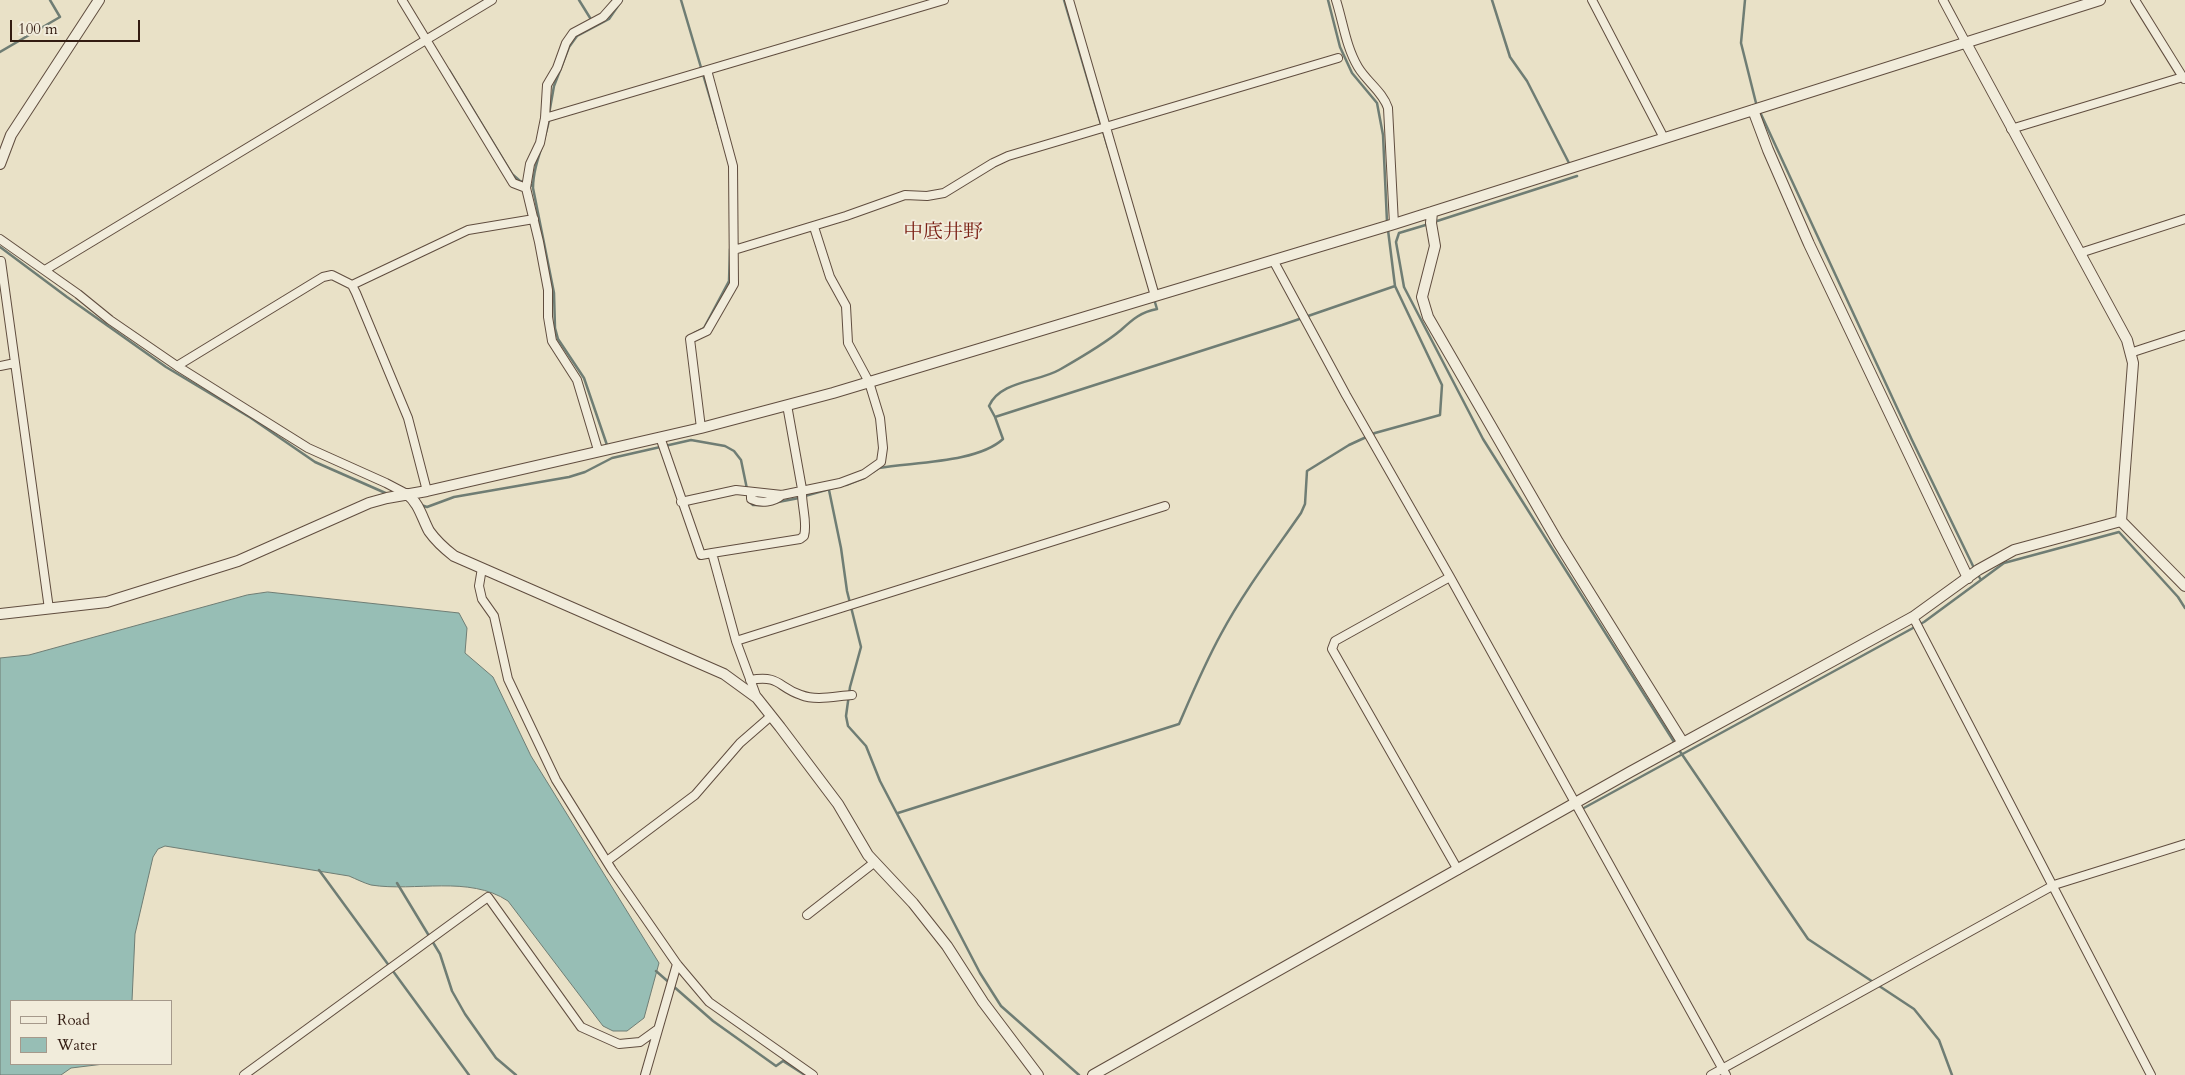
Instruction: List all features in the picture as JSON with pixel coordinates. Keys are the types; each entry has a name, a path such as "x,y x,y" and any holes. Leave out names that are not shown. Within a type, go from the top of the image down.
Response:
{"street":[{"path":"0,164 11,136 99,0"},
{"path":"402,0 513,183 526,188"},
{"path":"45,270 492,0"},
{"path":"598,450 596,438 577,380 552,341 548,317 548,290 526,188 530,164 540,143 545,118 547,84 558,68 570,35 603,18 618,0"},
{"path":"545,118 944,0"},
{"path":"1069,0 1155,296"},
{"path":"1336,0 1354,60 1360,70 1386,100 1394,224"},
{"path":"1592,0 1664,138"},
{"path":"1942,0 2120,327 2132,363 2120,520 2185,586"},
{"path":"0,614 106,602 228,564 369,503 701,428 869,382 1394,224 2100,0"},
{"path":"2011,129 2184,79 2136,0"},
{"path":"734,250 814,227 905,195 927,196 944,193 1008,156 1338,58"},
{"path":"701,428 690,339 707,332 734,284 733,166 707,70"},
{"path":"1753,110 1768,150 1809,244 1968,578"},
{"path":"1432,212 1431,223 1435,246 1422,297 1428,316 1558,542 1683,743"},
{"path":"352,285 468,230 534,219"},
{"path":"2080,253 2185,219"},
{"path":"681,502 736,490 782,495 802,489 840,483 864,474 881,462 883,448 880,418 869,382 848,343 846,306 830,277 814,227"},
{"path":"0,239 45,270 110,320 177,366 308,448 386,482 407,494 415,501 430,532 441,546 454,556 724,674 757,698 838,804 868,855 948,946 983,1002 1038,1075"},
{"path":"1273,260 1346,395 1450,576 1574,804 1724,1072"},
{"path":"1,261 49,608"},
{"path":"177,366 323,277 332,275 352,285 364,308 408,418 427,491"},
{"path":"2130,353 2185,335"},
{"path":"0,366 15,363"},
{"path":"660,437 701,555 800,539 804,536 806,530 801,503 802,489 787,405"},
{"path":"736,641 1165,506"},
{"path":"1093,1075 1683,743 1914,617 1968,578 2014,550 2120,520"},
{"path":"712,553 736,641 757,698"},
{"path":"482,568 479,586 482,599 494,616 508,680 556,780 607,861 677,964 709,1002 814,1075"},
{"path":"1450,576 1335,641 1332,649 1458,870"},
{"path":"1914,617 2151,1075"},
{"path":"750,680 770,678 801,695 812,697 852,696"},
{"path":"607,861 695,795 740,743 771,716"},
{"path":"1711,1075 1724,1072 2054,885 2185,844"},
{"path":"807,915 875,862"},
{"path":"244,1075 488,897 581,1026 619,1044 640,1042 658,1029"},
{"path":"645,1075 677,964"}],"water":[{"path":"268,592 459,613 467,628 465,653 493,677 531,756 659,963 644,1018 627,1031 613,1031 603,1026 508,901 493,893 459,886 388,887 371,885 349,876 165,846 158,849 153,857 135,934 132,1000 10,1000 10,1065 96,1065 71,1068 61,1075 0,1075 0,658 29,655 247,595"}],"waterway":[{"path":"0,52 60,17 50,0"},
{"path":"579,0 592,21"},
{"path":"549,114 554,86 569,47 577,36 609,19 622,0"},
{"path":"681,0 721,135"},
{"path":"1064,0 1108,148"},
{"path":"1328,0 1340,47 1352,73 1377,103 1383,135 1387,222"},
{"path":"1492,0 1510,57 1527,81 1570,165"},
{"path":"1745,0 1741,43 1757,107"},
{"path":"449,70 512,174 520,181 533,186"},
{"path":"1760,112 1912,440 1974,568"},
{"path":"549,120 537,162 533,188 554,293 555,328 558,339 584,378 608,448"},
{"path":"1434,222 1577,176"},
{"path":"1429,224 1399,233 1396,242 1404,287 1483,439 1676,745"},
{"path":"898,813 1179,724 1204,667 1239,602 1301,513 1305,504 1307,471 1349,445 1375,433 1440,415 1442,385 1395,286 1388,230"},
{"path":"0,247 166,367 251,418 315,462 390,495"},
{"path":"694,333 704,328 729,281 730,249"},
{"path":"873,472 879,468 944,460 977,453 992,447 1003,439 995,417 1282,325 1395,286"},
{"path":"995,417 989,406 994,398 1002,392 1020,383 1050,374 1083,356 1107,341 1138,316 1157,309 1154,299"},
{"path":"421,505 427,507 454,497 569,477 585,472 612,458 691,440 725,446 734,451 741,460 747,489"},
{"path":"846,485 864,478"},
{"path":"805,496 840,486"},
{"path":"829,490 841,548 847,591 861,647 850,687 846,716 848,726 866,746 880,781 980,973 1001,1006 1079,1075"},
{"path":"773,503 799,498"},
{"path":"750,502 753,505 763,505"},
{"path":"1977,573 1981,580 2004,563 2119,532 2178,597 2185,608"},
{"path":"1582,809 1924,622 1981,580"},
{"path":"1679,750 1808,939 1914,1009 1939,1040 1952,1075"},
{"path":"319,870 469,1075"},
{"path":"397,883 440,954 452,991 465,1014 496,1058 516,1075"},
{"path":"656,971 713,1021 776,1066 783,1061 805,1075"}],"district":[{"name":"中底井野","path":"943,233"}]}
